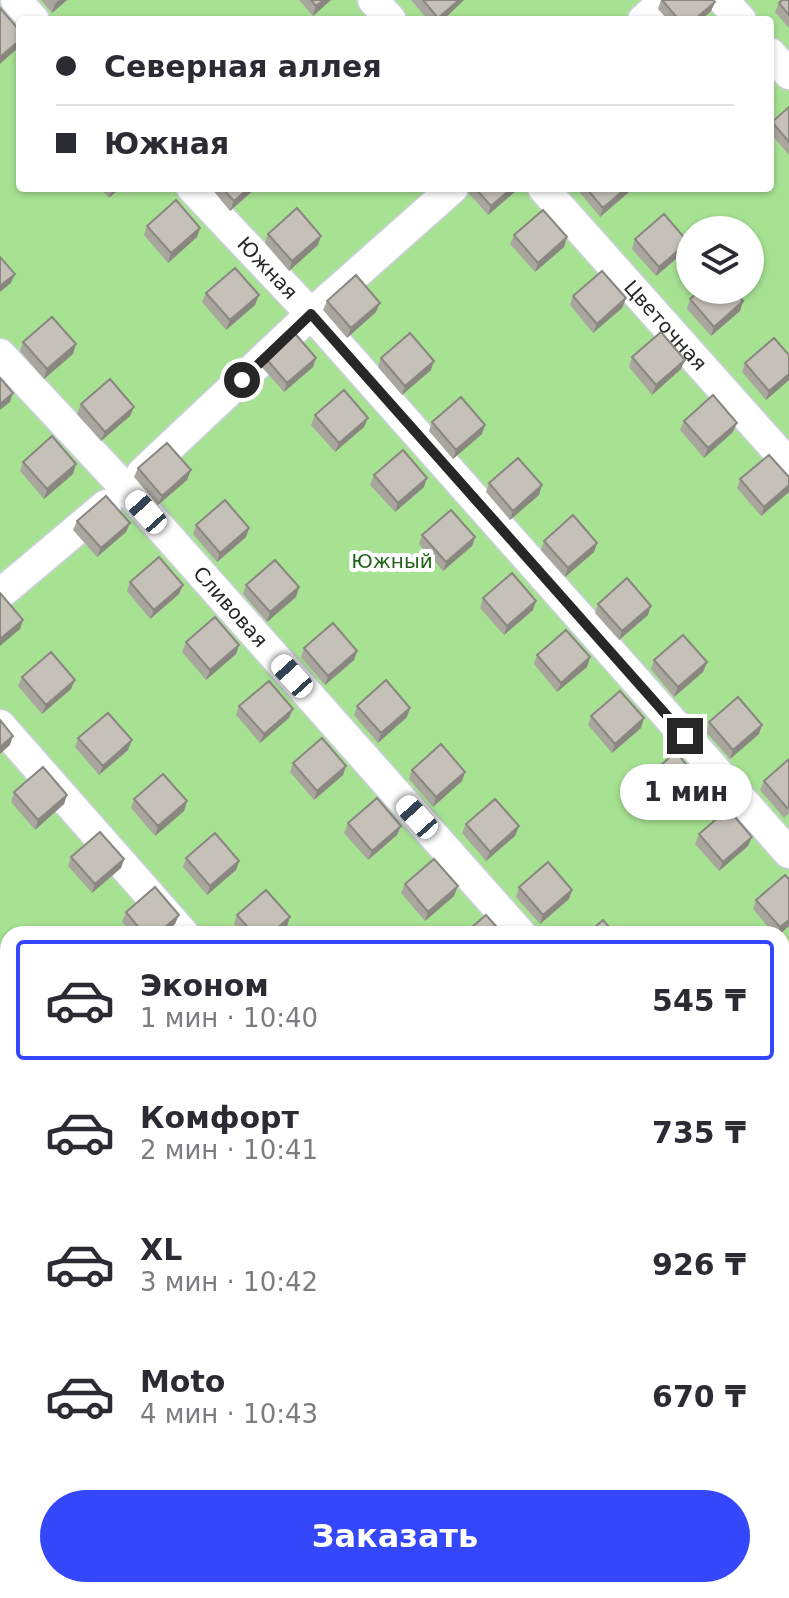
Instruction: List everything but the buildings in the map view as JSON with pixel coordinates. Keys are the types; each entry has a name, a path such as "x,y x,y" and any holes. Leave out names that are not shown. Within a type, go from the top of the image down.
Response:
{"street":[{"path":"16,0 30,16"},
{"path":"373,0 387,16"},
{"path":"647,16 665,0"},
{"path":"723,0 737,16"},
{"path":"774,57 789,74"},
{"name":"Южная","path":"196,192 311,314 789,853"},
{"path":"0,594 126,489 311,314 448,192"},
{"name":"Цветочная","path":"547,192 789,464"},
{"name":"Сливовая","path":"0,354 126,489 514,926"},
{"path":"0,725 177,926"}],"green space":[{"name":"Южный","path":"0,0 789,0 789,926 0,926"}],"route":[{"path":"242,380 311,314 685,736"}]}
